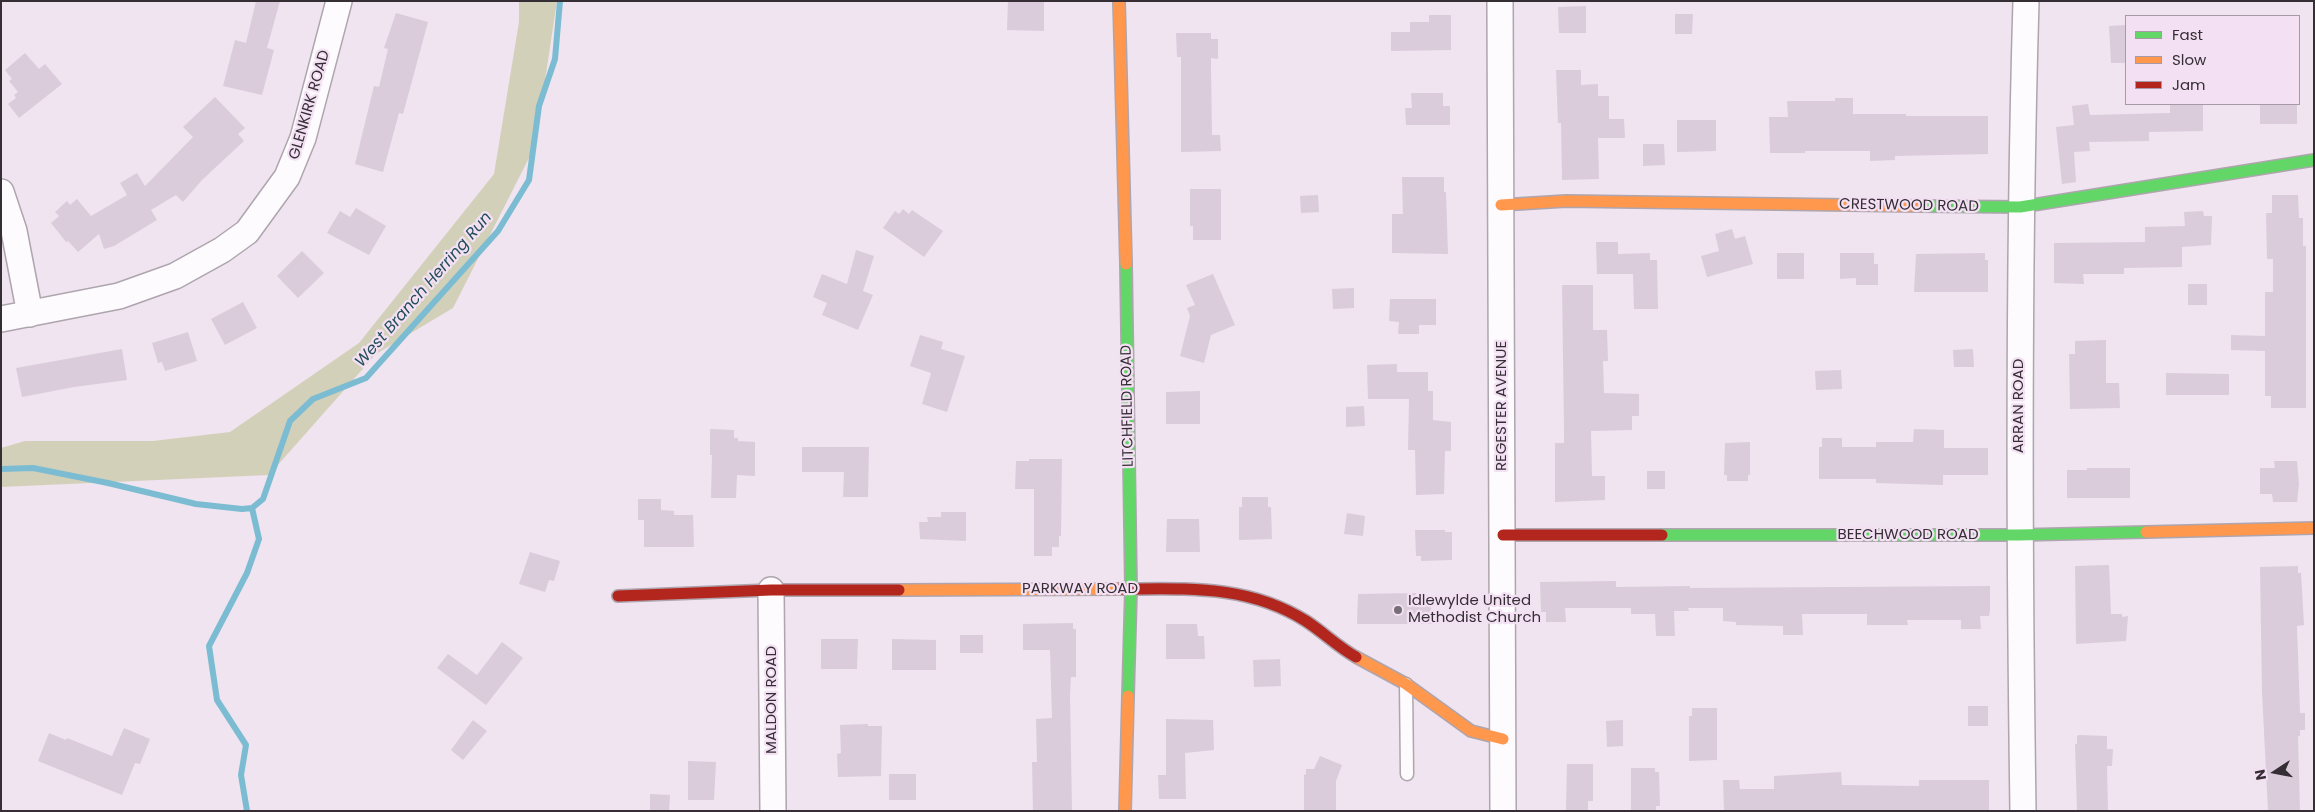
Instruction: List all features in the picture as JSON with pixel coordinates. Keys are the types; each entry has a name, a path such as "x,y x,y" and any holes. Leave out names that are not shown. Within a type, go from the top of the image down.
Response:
{"street":[{"name":"GLENKIRK ROAD","path":"1,320 119,296 175,276 222,250 247,232 288,177 303,138 339,1"},
{"name":"LITCHFIELD ROAD","path":"1120,1 1129,386 1131,589 1125,811"},
{"name":"REGESTER AVENUE","path":"1500,1 1503,811"},
{"name":"ARRAN ROAD","path":"2023,811 2019,535 2020,207 2026,1"},
{"name":"CRESTWOOD ROAD","path":"1501,205 1566,201 2020,207 2314,160"},
{"path":"1,192 14,231 30,314"},
{"name":"BEECHWOOD ROAD","path":"1503,535 2019,535 2314,528"},
{"name":"PARKWAY ROAD","path":"618,596 771,590 1205,589 1244,594 1278,606 1306,621 1348,652 1406,684 1471,731 1503,739"},
{"name":"MALDON ROAD","path":"771,590 773,811"}],"lane":[{"path":"1406,684 1407,774"}],"shaded area":[{"path":"519,1 557,1 535,146 453,308 376,354 269,475 1,487 1,448 25,441 153,441 230,432 359,343 494,174 519,22"}],"building":[{"path":"256,1 280,1 267,48 274,50 262,95 223,86 235,40 246,43"},
{"path":"1008,1 1044,1 1044,31 1007,30"},
{"path":"1586,6 1586,33 1559,33 1558,7"},
{"path":"396,13 428,22 403,114 399,113 383,172 355,164 374,86 379,87 388,49 384,48"},
{"path":"1675,14 1693,14 1692,34 1675,34"},
{"path":"1429,15 1451,15 1451,50 1391,51 1391,32 1410,32 1410,22 1429,22"},
{"path":"2125,25 2125,63 2111,63 2109,26"},
{"path":"1176,33 1211,33 1211,39 1218,39 1218,59 1211,58 1212,135 1220,135 1221,151 1181,152 1181,57 1177,57"},
{"path":"25,53 39,69 45,64 62,84 19,118 8,104 16,98 14,95 18,92 9,81 12,79 5,70"},
{"path":"1556,70 1581,70 1581,85 1598,84 1598,96 1609,96 1609,119 1624,119 1625,138 1598,138 1599,179 1562,180 1561,123 1558,123"},
{"path":"1411,93 1443,93 1443,106 1450,106 1450,125 1406,125 1405,108 1412,108"},
{"path":"215,97 245,128 238,134 244,141 202,180 183,202 176,195 151,210 157,220 114,246 104,249 99,234 78,252 68,241 66,242 51,223 59,216 55,212 67,201 70,205 77,199 91,216 127,195 120,183 137,173 145,186 193,137 183,127"},
{"path":"1835,98 1853,98 1853,114 1988,116 1988,154 1895,156 1895,160 1870,161 1870,151 1770,153 1769,117 1788,117 1787,101 1835,101"},
{"path":"2088,104 2090,115 2170,113 2170,105 2203,105 2203,131 2149,132 2149,141 2089,142 2090,151 2074,152 2076,182 2062,184 2056,127 2074,125 2072,106"},
{"path":"2260,105 2297,105 2297,124 2260,124"},
{"path":"1677,120 1716,120 1716,151 1677,152"},
{"path":"1643,144 1664,144 1665,165 1643,166"},
{"path":"1402,177 1444,177 1448,254 1392,253 1392,214 1403,214"},
{"path":"1190,189 1221,189 1221,240 1193,240 1193,226 1190,226"},
{"path":"1318,195 1319,212 1301,213 1300,196"},
{"path":"2272,195 2298,195 2299,218 2303,218 2303,246 2306,246 2306,408 2271,408 2271,396 2265,396 2265,351 2231,350 2231,335 2265,336 2265,292 2273,292 2273,259 2267,259 2266,213 2272,213"},
{"path":"356,208 386,226 369,255 327,233 340,211 350,217"},
{"path":"903,209 909,214 912,210 943,231 924,257 883,228 895,211 899,214"},
{"path":"2203,211 2204,216 2212,216 2211,245 2182,247 2182,267 2124,268 2124,274 2083,274 2084,284 2054,283 2054,243 2145,242 2145,227 2185,226 2184,212"},
{"path":"1732,229 1735,239 1745,236 1753,264 1707,277 1701,256 1719,251 1715,234"},
{"path":"1596,242 1618,242 1618,254 1650,253 1650,260 1657,260 1658,309 1634,309 1633,274 1597,274"},
{"path":"856,250 874,256 863,291 873,295 858,330 822,315 827,303 813,297 822,274 847,284"},
{"path":"302,251 324,273 298,298 277,276"},
{"path":"1777,253 1804,253 1804,279 1777,279"},
{"path":"1840,253 1874,253 1874,264 1878,264 1878,285 1856,285 1856,278 1840,279"},
{"path":"1985,253 1985,260 1988,260 1988,292 1914,292 1916,254"},
{"path":"1213,274 1235,325 1211,335 1204,363 1180,356 1190,316 1187,308 1195,305 1186,285"},
{"path":"2188,284 2207,284 2207,305 2188,305"},
{"path":"1562,285 1593,285 1593,330 1607,330 1608,361 1603,361 1604,393 1639,394 1639,416 1632,416 1632,430 1591,431 1592,476 1605,476 1605,500 1555,502 1555,443 1564,443"},
{"path":"1354,288 1354,308 1333,309 1332,289"},
{"path":"1390,299 1436,299 1436,325 1419,325 1419,334 1398,334 1399,322 1389,321"},
{"path":"243,302 257,328 225,345 211,319"},
{"path":"188,332 197,361 165,371 162,362 158,363 152,343"},
{"path":"920,335 943,342 941,349 965,356 947,412 922,404 931,373 910,366"},
{"path":"2106,340 2106,383 2119,383 2120,408 2070,409 2069,354 2075,354 2075,341"},
{"path":"122,349 127,380 74,387 22,397 16,368"},
{"path":"1973,349 1974,367 1954,367 1953,350"},
{"path":"1397,364 1397,372 1428,372 1428,391 1433,391 1433,420 1451,422 1451,451 1445,451 1444,494 1416,495 1415,450 1408,450 1409,399 1368,399 1367,365"},
{"path":"1841,370 1842,389 1816,390 1815,371"},
{"path":"2166,373 2229,374 2229,395 2166,395"},
{"path":"1200,391 1200,424 1166,424 1166,392"},
{"path":"1364,406 1365,426 1346,427 1346,407"},
{"path":"710,429 734,430 734,438 738,438 738,441 755,442 755,476 737,475 736,498 711,498 712,455 710,455"},
{"path":"1914,429 1944,430 1944,448 1988,448 1988,475 1943,475 1943,485 1876,483 1876,479 1819,479 1819,447 1822,447 1822,438 1842,438 1842,447 1876,447 1876,442 1913,442"},
{"path":"1750,442 1750,475 1748,475 1748,481 1727,481 1727,475 1724,475 1725,443"},
{"path":"802,447 869,447 868,497 843,497 844,472 802,472"},
{"path":"1029,459 1062,459 1061,536 1059,536 1059,547 1052,547 1052,556 1034,556 1034,489 1015,489 1016,461 1029,461"},
{"path":"2274,461 2297,461 2299,484 2297,502 2273,502 2272,494 2260,494 2260,468 2275,468"},
{"path":"2087,468 2130,468 2130,498 2067,498 2067,470 2087,470"},
{"path":"1647,471 1665,471 1665,489 1647,489"},
{"path":"1242,497 1268,497 1268,507 1271,507 1272,539 1239,540 1239,507 1242,507"},
{"path":"638,499 661,499 661,510 674,511 674,515 693,515 694,547 644,547 644,520 638,520"},
{"path":"941,512 966,512 966,541 920,539 919,522 928,522 927,517 941,517"},
{"path":"1347,513 1365,516 1363,536 1344,534"},
{"path":"1167,519 1199,519 1200,552 1166,552"},
{"path":"1415,530 1445,530 1445,532 1452,532 1452,560 1421,561 1421,556 1416,556"},
{"path":"530,552 560,561 554,581 549,580 545,592 519,584"},
{"path":"2109,565 2111,614 2122,614 2122,617 2128,616 2126,641 2076,644 2075,566"},
{"path":"2298,566 2298,573 2301,573 2304,625 2297,626 2300,713 2305,713 2305,730 2300,730 2300,736 2298,736 2300,811 2268,811 2262,692 2260,567"},
{"path":"1616,581 1616,587 1690,586 1690,588 1990,586 1990,610 1989,616 1980,616 1981,629 1961,629 1961,620 1907,620 1908,625 1867,625 1867,614 1802,614 1803,635 1783,635 1783,626 1736,625 1736,622 1723,621 1723,608 1688,608 1689,611 1674,611 1675,636 1656,636 1655,614 1631,614 1631,608 1565,608 1566,622 1546,622 1546,612 1541,612 1540,582"},
{"name":"Idlewylde United Methodist Church","path":"1416,593 1416,595 1431,595 1431,624 1357,624 1358,594"},
{"path":"1073,623 1073,629 1076,629 1076,677 1071,677 1070,695 1072,811 1033,811 1032,762 1037,762 1036,719 1052,718 1050,650 1023,650 1023,624"},
{"path":"1166,624 1197,624 1198,636 1204,636 1205,659 1166,659"},
{"path":"960,635 983,635 983,653 960,653"},
{"path":"821,639 858,639 857,669 821,669"},
{"path":"892,639 936,640 936,670 892,670"},
{"path":"502,642 523,658 486,705 437,668 448,654 477,675"},
{"path":"1280,659 1281,686 1254,687 1253,660"},
{"path":"1968,706 1988,706 1988,726 1968,726"},
{"path":"1692,708 1717,708 1717,760 1689,761 1689,716 1692,716"},
{"path":"1166,719 1213,720 1214,750 1185,753 1186,799 1159,799 1158,775 1166,775"},
{"path":"473,720 487,731 463,760 451,750"},
{"path":"1623,720 1623,746 1607,747 1606,721"},
{"path":"868,724 868,726 882,726 881,776 838,777 837,754 841,753 840,725"},
{"path":"124,728 150,739 140,764 135,763 122,795 38,761 49,733 112,756"},
{"path":"2077,736 2107,736 2107,749 2113,749 2112,766 2107,766 2108,811 2077,811 2075,744 2077,744"},
{"path":"1320,756 1342,765 1336,781 1336,811 1304,811 1304,774 1306,775 1306,769 1314,769"},
{"path":"688,761 716,762 714,800 688,800"},
{"path":"1567,764 1593,764 1593,801 1588,801 1588,811 1566,811"},
{"path":"1631,768 1655,768 1655,772 1659,772 1660,806 1656,806 1656,811 1631,811"},
{"path":"1841,772 1842,785 1919,786 1919,780 1989,780 1989,811 1724,811 1723,780 1739,780 1740,789 1774,789 1774,776"},
{"path":"889,774 916,774 916,800 889,800"},
{"path":"650,794 670,795 669,811 650,811"}],"waterway":[{"name":"West Branch Herring Run","path":"1,469 33,468 108,483 196,504 242,509 252,508 263,499 290,421 313,399 366,378 498,231 529,180 539,106 555,59 560,1"},
{"path":"247,811 241,775 246,745 217,700 209,646 247,573 259,539 252,508"}],"traffic: fast":[{"path":"1919,206 2020,207 2314,160"},
{"path":"1126,264 1131,589 1128,696"},
{"path":"1662,535 2019,535 2146,532"}],"traffic: slow":[{"path":"1119,1 1126,264"},
{"path":"1501,205 1566,201 1919,206"},
{"path":"2146,532 2314,528"},
{"path":"899,590 1120,589"},
{"path":"1356,657 1406,684 1471,731 1503,739"},
{"path":"1125,811 1128,696"}],"traffic: jam":[{"path":"1503,535 1662,535"},
{"path":"1120,589 1192,589 1216,591 1261,600 1284,609 1306,621 1356,657"},
{"path":"618,596 771,590 899,590"}],"place":[{"name":"Idlewylde United Methodist Church","path":"1398,610"}]}
